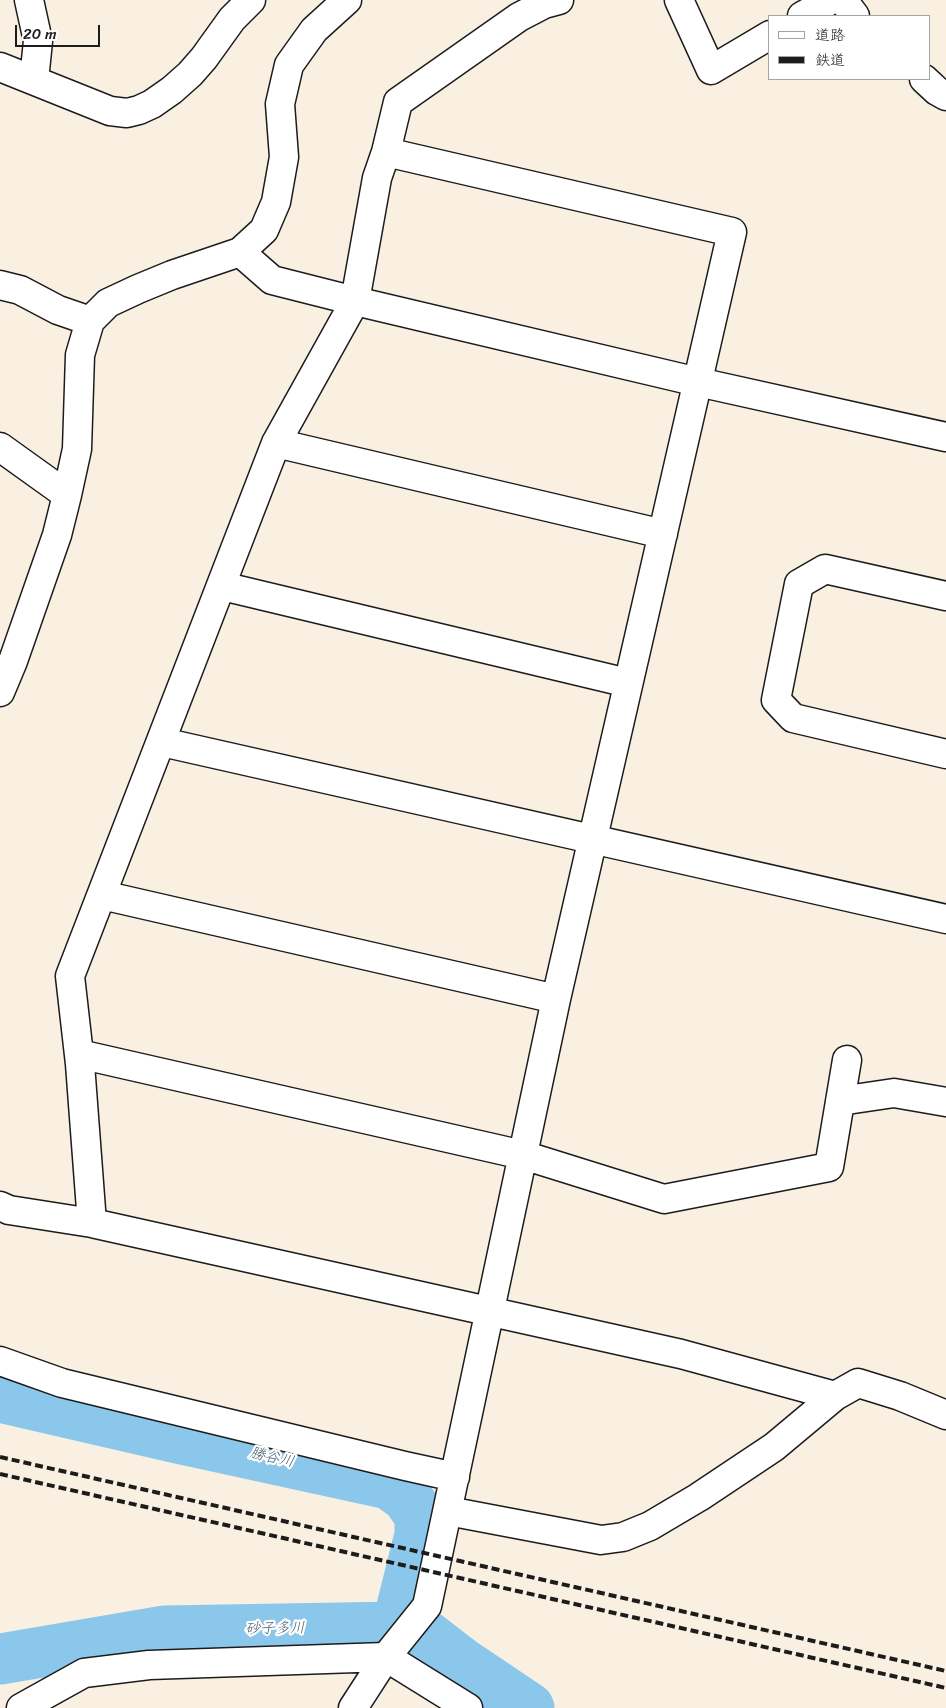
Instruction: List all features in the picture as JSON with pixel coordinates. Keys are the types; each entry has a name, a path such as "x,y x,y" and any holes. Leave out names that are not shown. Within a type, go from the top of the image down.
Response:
{"street":[{"path":"29,0 38,41 34,80"},
{"path":"0,68 110,110 127,113 139,110 152,104 190,74 204,58 227,10 251,0"},
{"path":"0,692 58,535 77,449 80,355 90,321 108,303 138,289 172,275 240,252 264,230 276,202 284,157 280,104 289,65 314,30 347,0"},
{"path":"92,1223 70,976 276,443 355,301 378,178 398,102 519,17 544,4 559,0"},
{"path":"678,0 711,70 768,36"},
{"path":"804,15 831,0"},
{"path":"844,0 855,15"},
{"path":"925,80 946,96"},
{"path":"352,1708 386,1657 427,1606 556,999 732,232 386,152"},
{"path":"240,252 272,280 698,382 946,437"},
{"path":"0,285 20,290 58,310 90,321"},
{"path":"276,443 662,534"},
{"path":"0,447 67,495"},
{"path":"946,596 825,569 799,584 776,700 793,718 946,754"},
{"path":"222,586 628,683"},
{"path":"162,742 946,919"},
{"path":"102,895 556,999"},
{"path":"78,1054 523,1155 664,1199 829,1167 847,1060"},
{"path":"840,1101 894,1093 946,1102"},
{"path":"0,1206 9,1210 92,1223 681,1354 835,1396"},
{"path":"0,1361 62,1383 455,1477"},
{"path":"448,1510 601,1540 623,1536 650,1526 698,1497 766,1452 835,1396 858,1383 900,1396 946,1415"},
{"path":"21,1708 84,1673 149,1664 386,1657 468,1708"}],"waterway":[{"name":"勝谷川","path":"0,1397 389,1484 407,1497 420,1516 420,1535 397,1627"},
{"name":"砂子多川","path":"0,1659 165,1631 397,1627 427,1636 462,1663 529,1708"}],"railway":[{"path":"0,1457 946,1671"},
{"path":"0,1474 946,1688"}]}
